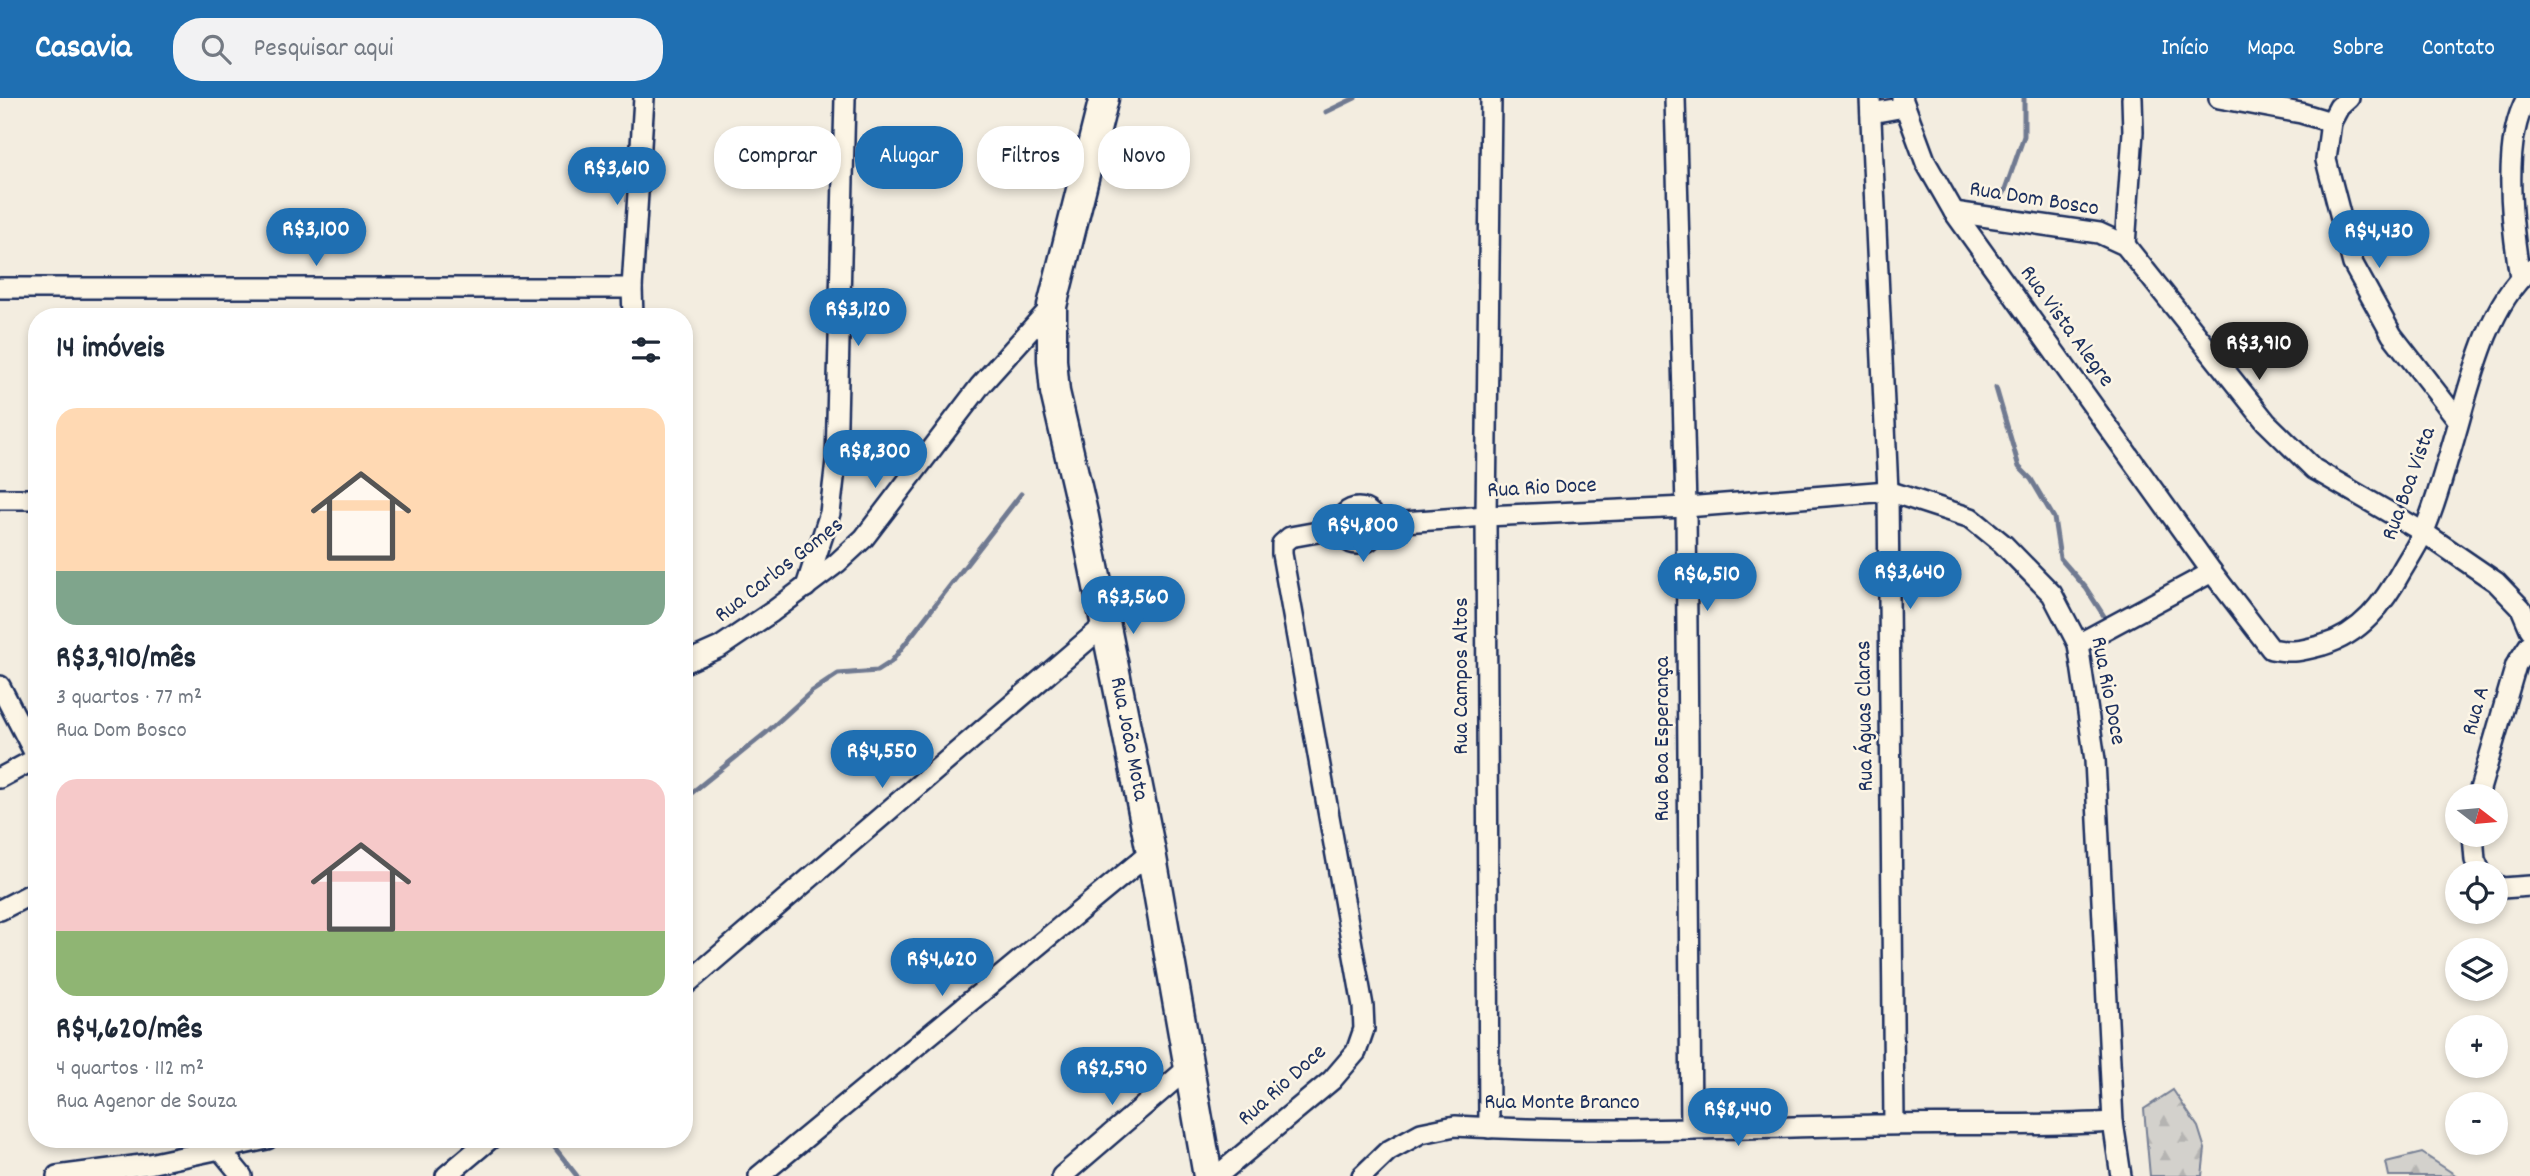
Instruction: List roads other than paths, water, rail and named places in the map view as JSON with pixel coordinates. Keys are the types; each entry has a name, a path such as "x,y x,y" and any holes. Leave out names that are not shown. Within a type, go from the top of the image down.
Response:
{"main road":[{"name":"Rua João Mota","path":"1104,98 1052,306 1052,360 1055,391 1084,517 1151,852 1208,1176"}],"street":[{"path":"633,308 644,98"},
{"path":"806,587 830,513 836,461 845,98"},
{"name":"Rua Campos Altos","path":"1489,1128 1486,516 1491,98"},
{"name":"Rua Boa Esperança","path":"1675,98 1686,507 1691,1129"},
{"path":"2125,245 2133,132 2132,98"},
{"path":"2219,98 2331,121"},
{"path":"2349,98 2339,107 2331,121 2326,160 2353,264 2392,335 2458,420"},
{"path":"1871,105 1903,103"},
{"name":"Rua Vista Alegre","path":"1903,103 1926,163 1954,212 2212,572"},
{"name":"Rua Águas Claras","path":"1871,105 1888,491 1895,1124"},
{"path":"2525,273 2513,235 2511,192 2512,158 2526,110"},
{"name":"Rua Dom Bosco","path":"1954,212 2099,233 2125,245 2266,422 2314,469 2423,532 2496,582 2521,608 2530,629"},
{"name":"Rua Boa Vista","path":"2212,572 2271,649 2294,653 2337,641 2364,623 2389,595 2423,532 2494,317 2525,273"},
{"path":"0,288 632,288"},
{"name":"Rua Carlos Gomes","path":"693,659 720,647 806,587 838,563 864,538 980,386 1052,306"},
{"name":"Rua Rio Doce","path":"1217,1176 1332,1080 1356,1052 1364,1029 1363,1006 1282,544 1290,537 1340,528 1347,540 1360,544 1372,538 1376,524 1686,507 1888,491 1971,518 2003,544 2052,594 2078,644 2095,760 2113,1122 2121,1176"},
{"path":"0,499 28,499"},
{"path":"2078,644 2212,572"},
{"path":"693,978 1105,624"},
{"name":"Rua A","path":"2481,784 2516,665 2530,643"},
{"path":"0,686 28,740"},
{"path":"0,778 28,763"},
{"path":"759,1176 1151,852"},
{"path":"2508,888 2530,886"},
{"path":"0,910 28,896"},
{"path":"1062,1176 1188,1068"},
{"name":"Rua Monte Branco","path":"1362,1176 1388,1151 1421,1133 1455,1126 1691,1129 1895,1124 2055,1126 2113,1122"},
{"path":"57,1176 141,1170 219,1148 242,1176"},
{"path":"446,1176 479,1148"}],"waterway":[{"path":"1326,112 1355,98"},
{"path":"2004,193 2024,136 2024,98"},
{"path":"1996,388 2019,467 2031,479 2054,518 2060,558 2086,588 2109,624"},
{"path":"693,792 767,732 811,692 838,674 877,671 891,662 1021,494"},
{"path":"555,1148 577,1176"}]}
